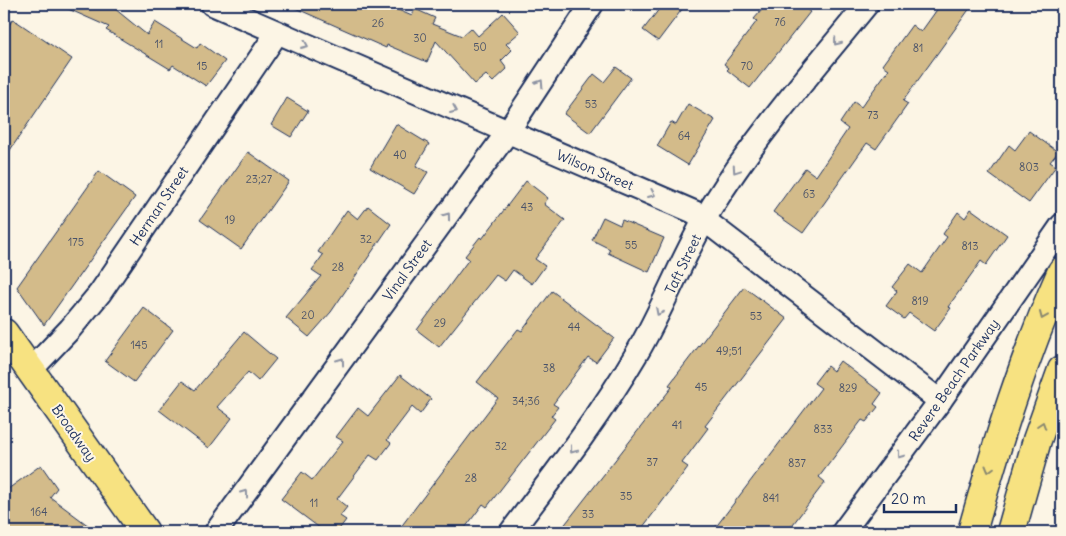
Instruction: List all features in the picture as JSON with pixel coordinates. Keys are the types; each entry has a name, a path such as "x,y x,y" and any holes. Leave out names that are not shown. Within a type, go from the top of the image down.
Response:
{"main road":[{"path":"972,532 1013,393 1062,271"},
{"name":"Broadway","path":"4,333 145,532"},
{"path":"1012,529 1037,440 1062,370"}],"street":[{"name":"Wilson Street","path":"212,4 507,133 684,207 705,219 940,402"},
{"name":"Vinal Street","path":"216,532 507,133 592,4"},
{"name":"Taft Street","path":"511,532 586,432 615,388 658,315 705,219 750,151 867,4"},
{"name":"Herman Street","path":"30,371 70,329 100,293 277,33"},
{"name":"Revere Beach Parkway","path":"843,532 940,402 1062,226"}],"building":[{"path":"57,4 109,4 147,35 155,22 197,48 200,43 225,61 206,86 173,65 170,69 106,30 109,27"},
{"path":"286,4 384,4 412,16 415,9 435,18 432,24 462,36 471,28 478,36 503,13 520,32 506,44 512,50 501,61 507,69 493,82 486,75 475,84 436,41 427,62 387,45 386,48"},
{"path":"663,4 686,4 658,41 643,30"},
{"path":"767,4 800,4 810,12 750,88 727,70 729,68 724,64 757,21 754,19"},
{"path":"941,4 973,4 903,101 908,104 876,149 867,143 803,233 773,212 805,168 816,176 848,129 840,123 854,102 861,107 889,69 883,65 912,25 921,32"},
{"path":"13,19 72,59 4,159 4,33"},
{"path":"616,67 631,78 590,133 564,114 594,74 604,82"},
{"path":"287,98 308,111 291,137 271,125"},
{"path":"688,104 715,120 688,165 657,146 671,122 676,125"},
{"path":"396,124 429,144 416,166 428,172 414,194 370,168"},
{"path":"1029,131 1058,152 1050,162 1056,166 1029,203 989,174 1009,145 1015,150"},
{"path":"248,152 289,181 241,249 200,220"},
{"path":"99,171 135,197 44,325 17,287"},
{"path":"526,181 548,198 544,204 565,220 535,259 545,266 532,284 513,270 505,281 496,275 439,347 417,330 469,259 465,256 480,237 482,239"},
{"path":"368,206 391,224 331,312 309,337 286,318 321,276 312,270 323,255 318,252 347,210 358,219"},
{"path":"971,209 1007,235 986,265 981,261 948,307 951,308 934,331 909,313 904,319 886,306 897,291 892,287 910,264 922,273 947,237 943,234 958,212 965,218"},
{"path":"603,217 620,225 622,220 664,238 649,272 608,253 610,249 592,240"},
{"path":"744,287 787,319 705,426 708,428 682,463 688,467 656,510 639,532 559,532 672,387 669,385"},
{"path":"552,291 614,338 596,362 588,357 553,404 558,407 551,416 555,419 487,507 483,504 462,532 397,532 498,398 477,382 518,329 522,331"},
{"path":"144,308 173,330 134,382 105,361"},
{"path":"244,332 276,359 258,381 248,372 217,407 232,418 209,448 159,410 182,381 195,390"},
{"path":"840,361 882,393 874,404 878,407 866,422 862,420 819,477 825,482 787,532 712,532 821,388 814,383 827,366 833,371"},
{"path":"400,375 431,399 420,414 412,407 387,440 391,443 378,460 370,455 337,499 347,507 340,516 346,520 337,532 325,532 281,499 302,472 312,480 343,441 336,437 358,408 368,416"},
{"path":"41,465 57,488 50,497 97,532 4,532 4,492"}]}
